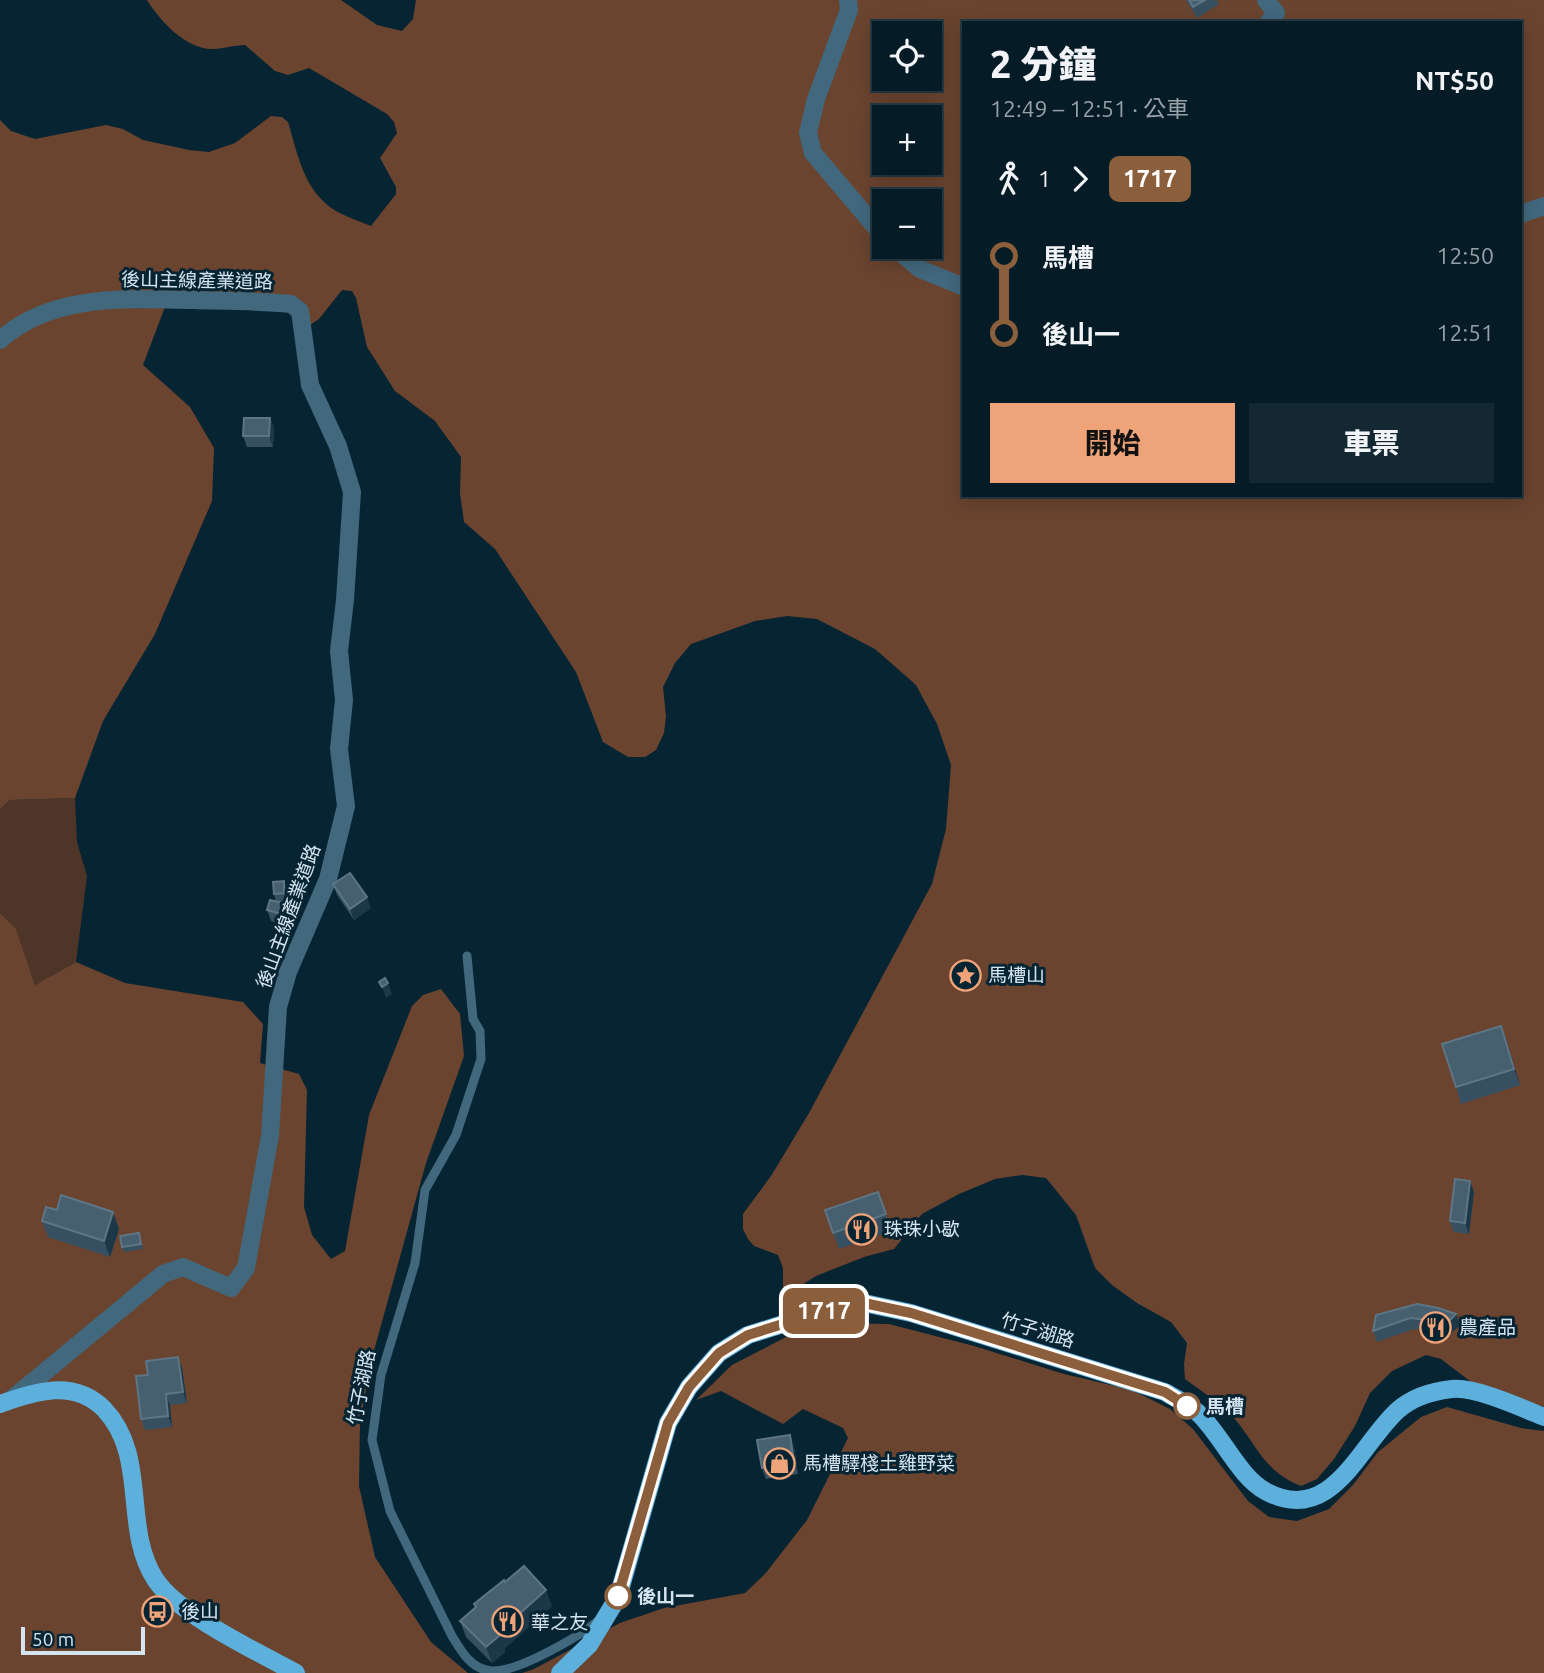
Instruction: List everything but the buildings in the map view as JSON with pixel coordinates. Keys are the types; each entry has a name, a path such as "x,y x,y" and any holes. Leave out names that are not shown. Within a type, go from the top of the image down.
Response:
{"main road":[{"name":"竹子湖路","path":"560,1673 589,1645 618,1597 668,1423 689,1387 719,1353 748,1335 831,1309 864,1303 911,1313 1165,1392 1197,1412 1250,1479 1265,1492 1283,1498 1303,1500 1322,1494 1343,1477 1378,1431 1399,1409 1421,1395 1455,1388 1492,1397 1544,1417"},
{"path":"6,1401 56,1389 81,1392 94,1399 117,1423 128,1450 142,1549 155,1579 173,1598 211,1626 296,1673"}],"street":[{"path":"848,0 849,10 816,99 808,133 813,153 872,223"},
{"path":"1266,0 1276,13 1270,21"},
{"path":"1522,214 1544,206"},
{"path":"908,259 920,269 962,286"},
{"name":"後山主線產業道路","path":"0,340 12,329 38,314 84,302 124,299 291,304 300,311 310,385 338,446 352,492 339,651 344,701 339,749 346,806 328,879 288,972 278,1007 270,1136 246,1268 231,1288 183,1267 163,1274 6,1401"}],"lane":[{"name":"竹子湖路","path":"467,956 473,1019 480,1031 481,1059 456,1135 425,1189 415,1264 381,1374 372,1440 390,1511 464,1656 476,1666 491,1671 507,1668 549,1652 586,1630 611,1610"}],"shaded area":[{"path":"147,0 341,0 377,25 402,31 413,19 416,0 1544,0 1544,1407 1479,1388 1441,1359 1426,1355 1392,1371 1370,1393 1355,1426 1334,1459 1317,1479 1301,1486 1275,1471 1235,1419 1185,1379 1187,1343 1171,1322 1137,1303 1112,1285 1095,1268 1076,1215 1046,1178 1022,1175 995,1179 959,1194 922,1214 894,1249 864,1257 816,1276 783,1297 783,1268 778,1255 754,1246 748,1239 743,1229 743,1214 771,1176 809,1113 932,884 946,829 951,765 937,724 916,685 875,649 817,619 787,616 755,621 691,644 675,663 663,687 666,716 664,733 656,750 645,757 628,757 603,742 576,672 495,549 464,522 460,493 461,457 435,421 395,391 367,347 352,291 342,290 319,319 307,327 306,314 171,291 143,365 190,407 214,448 212,501 155,634 103,721 75,798 10,800 0,809 0,120 11,131 35,139 106,125 123,129 143,140 209,152 235,143 271,116 282,117 288,122 309,183 316,194 336,211 371,226 396,194 396,187 380,158 397,133 394,122 387,114 309,68 288,75 275,71 245,45 202,48 166,25"},
{"path":"75,798 77,842 87,876 76,962 35,985 16,930 0,913 0,809 10,800"},
{"path":"0,913 16,929 35,985 76,962 125,983 243,1002 263,1024 260,1063 299,1074 307,1090 304,1207 312,1235 331,1259 345,1251 369,1115 412,1006 423,995 441,989 460,1014 464,1056 426,1163 370,1365 360,1424 359,1486 375,1557 431,1642 468,1673 0,1673"},
{"path":"838,1323 889,1324 974,1346 1064,1374 1132,1390 1170,1409 1193,1429 1248,1501 1269,1517 1297,1521 1329,1509 1353,1485 1378,1452 1421,1417 1447,1407 1521,1428 1544,1431 1544,1673 522,1673 620,1623 664,1608 745,1593 765,1574 807,1520 848,1438 843,1428 803,1409 783,1424 721,1391 696,1400 732,1365 786,1337"}],"bus line":[{"name":"1717","path":"618,1596 668,1423 689,1387 719,1353 748,1335 831,1309 864,1303 911,1313 1165,1392 1187,1406"}],"place":[{"name":"馬槽山","path":"965,975"},
{"name":"珠珠小歇","path":"861,1229"},
{"name":"農產品","path":"1436,1327"},
{"name":"馬槽","path":"1187,1406"},
{"name":"馬槽驛棧土雞野菜","path":"780,1463"},
{"name":"後山一","path":"618,1596"},
{"name":"後山","path":"158,1611"},
{"name":"華之友","path":"508,1622"}]}
